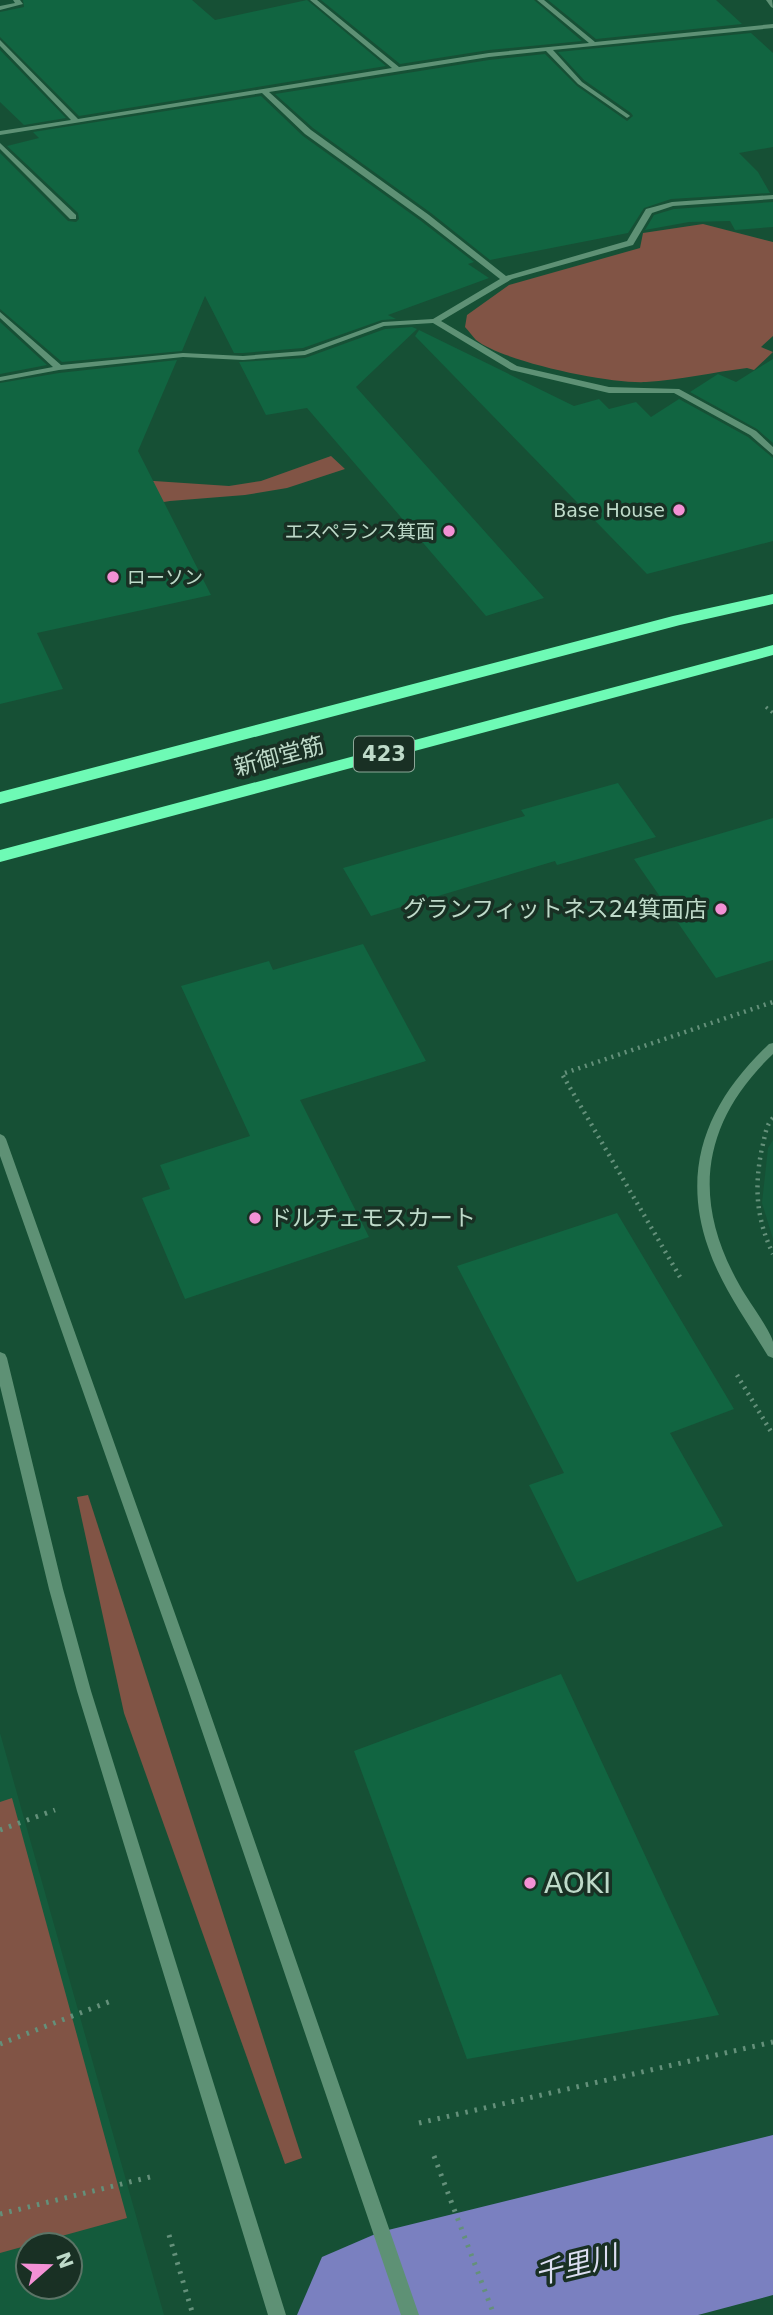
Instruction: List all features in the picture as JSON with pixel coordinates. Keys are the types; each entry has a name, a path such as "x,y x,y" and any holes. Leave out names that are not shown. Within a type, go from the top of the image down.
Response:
{"highway":[{"name":"新御堂筋","path":"0,797 666,623 773,599"},
{"name":"新御堂筋","path":"0,856 771,653"}],"street":[{"path":"0,8 20,4 16,0"},
{"path":"313,0 396,68"},
{"path":"540,0 592,42"},
{"path":"769,0 773,6"},
{"path":"0,133 396,68 592,42 773,26"},
{"path":"0,42 76,121"},
{"path":"547,48 580,83 626,116"},
{"path":"263,90 308,132 426,217 505,279"},
{"path":"0,145 73,217"},
{"path":"0,379 59,368 183,355 243,358 305,353 383,324 435,321 505,279 630,243 649,211 672,204 773,197"},
{"path":"0,314 59,368"},
{"path":"435,321 514,368 609,390 676,391 753,433 773,452"},
{"path":"773,1047 743,1074 725,1100 709,1138 704,1167 704,1204 714,1246 741,1301 773,1352"},
{"path":"0,1139 193,1684 410,2315"},
{"path":"0,1358 85,1690 277,2315"},
{"path":"0,1390 12,1411"}],"path":[{"path":"766,707 773,713"},
{"path":"773,1118 768,1123 754,1182 761,1232 773,1254"},
{"path":"0,1830 55,1810"},
{"path":"0,2045 111,2001"},
{"path":"418,2123 773,2042"},
{"path":"434,2157 494,2315"},
{"path":"0,2214 154,2176"},
{"path":"169,2235 192,2315"}],"shaded area":[{"path":"703,224 773,242 773,336 761,347 773,352 754,370 747,368 646,382 608,379 558,370 509,356 476,340 465,327 467,315 509,285 640,248 643,233"},
{"path":"331,456 345,469 287,488 245,495 170,501 0,528 139,480 229,486 261,481"},
{"path":"773,1140 773,1239 762,1203 768,1148"},
{"path":"88,1495 302,2158 285,2164 124,1713 77,1497"},
{"path":"0,1733 164,2315 0,2315"},
{"path":"12,1798 127,2218 80,2231 14,2231 14,2249 0,2253 0,1802"}],"building":[{"path":"23,0 192,0 215,20 307,0 386,66 79,116 0,37 0,12 24,7"},
{"path":"321,0 534,0 582,41 489,50 400,64"},
{"path":"548,0 716,0 742,24 596,39"},
{"path":"751,33 773,53 773,147 739,153 758,172 770,193 671,199 644,208 628,233 490,260 431,213 313,128 275,94 489,60 545,54 577,86 627,121 633,116 631,113 584,80 558,52"},
{"path":"0,50 66,118 24,125 0,102"},
{"path":"261,96 303,136 421,221 474,262 468,264 489,278 388,315 396,319 382,320 303,348 243,353 234,353 205,296 182,351 62,362 0,309 0,153 68,221 76,222 79,219 78,213 7,146 39,138 33,132"},
{"path":"773,202 773,227 735,230 730,221 689,222 645,230 654,215 674,209"},
{"path":"0,322 47,365 0,374"},
{"path":"385,329 417,329 356,387 544,598 486,616 307,408 266,415 239,362 305,358"},
{"path":"419,330 574,406 599,399 609,409 636,402 651,417 679,399 748,437 773,458 773,541 647,574 415,336"},
{"path":"773,359 773,443 757,429 690,392 718,374 736,382"},
{"path":"177,360 138,451 211,595 37,633 63,689 0,704 0,383 59,373"},
{"path":"618,783 656,837 557,865 555,861 371,916 343,868 525,816 521,810"},
{"name":"グランフィットネス24箕面店","path":"773,818 773,960 716,978 634,859"},
{"path":"363,944 426,1061 300,1100 369,1237 185,1299 142,1198 170,1189 160,1165 250,1136 181,986 269,961 273,970"},
{"path":"617,1213 734,1409 670,1433 723,1526 577,1582 529,1485 564,1473 457,1266"},
{"name":"AOKI","path":"561,1674 719,2015 467,2059 354,1751"}],"waterway":[{"name":"千里川","path":"380,2315 773,2215"}],"place":[{"name":"Base House","path":"679,510"},
{"name":"エスペランス箕面","path":"449,531"},
{"name":"ローソン","path":"113,577"},
{"name":"グランフィットネス24箕面店","path":"721,909"},
{"name":"ドルチェモスカート","path":"255,1218"},
{"name":"AOKI","path":"530,1883"}]}
